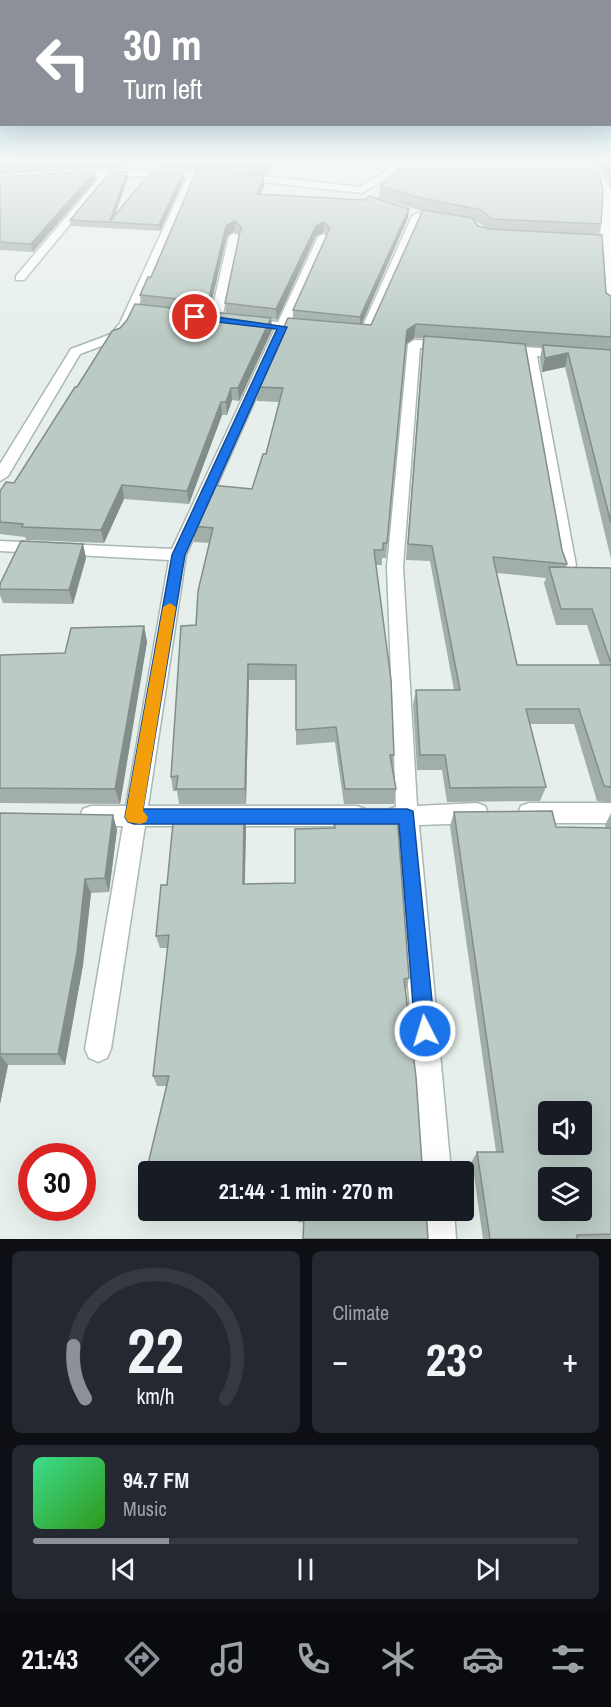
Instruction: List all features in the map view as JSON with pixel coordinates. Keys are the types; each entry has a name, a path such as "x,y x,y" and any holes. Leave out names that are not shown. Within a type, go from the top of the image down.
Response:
{"street":[{"path":"20,278 68,220"},
{"path":"0,476 75,352 86,344 119,336 125,329 136,310 173,220"},
{"path":"341,332 365,334 414,220"},
{"path":"607,220 605,234 608,243 611,307"},
{"path":"234,236 222,320 317,330"},
{"path":"98,1049 178,555 323,237"},
{"path":"565,240 608,243"},
{"path":"435,1161 407,816 395,567 414,344 463,346"},
{"path":"485,348 611,357"},
{"path":"530,352 568,565"},
{"path":"9,567 9,546 178,555"},
{"path":"67,816 407,816 433,813 611,813"},
{"path":"440,1221 441,1239"}],"building":[{"path":"0,220 52,220 31,244 0,242"},
{"path":"70,220 110,221 161,220 159,225"},
{"path":"176,220 404,220 360,317 293,310 330,228 324,222 316,226 276,309 225,303 241,227 235,221 226,226 208,302 140,295 148,277 151,277"},
{"path":"419,220 473,220 478,226 490,229 602,235 606,293 611,296 611,337 416,324 407,330 387,543 383,543 383,550 374,550 391,680 394,755 390,755 396,789 345,789 336,727 296,730 296,665 248,664 245,789 176,789 178,776 171,777 181,626 196,625 198,591 213,528 193,526 211,485 252,489 263,454 266,454 283,388 257,387 288,318 371,325"},
{"path":"510,220 601,220 601,224"},
{"path":"135,304 271,318 238,388 231,388 226,402 221,402 187,491 122,485 101,530 22,527 23,524 0,522 0,491 6,482 14,483 112,331 120,328 127,320"},
{"path":"424,336 525,344 562,550 567,564 493,557 517,665 611,665 611,787 604,786 579,709 526,709 546,787 450,788 445,755 420,755 416,690 460,690 432,546 408,544"},
{"path":"543,345 611,350 611,523 568,353 545,358"},
{"path":"21,541 83,544 69,590 0,589 0,584"},
{"path":"549,567 611,568 611,663 592,609 561,609"},
{"path":"144,626 115,789 0,788 0,655 65,653 71,628"},
{"path":"552,811 556,827 611,828 611,1234 577,1235 577,1239 490,1239 477,1152 503,1152 454,812"},
{"path":"0,813 113,815 105,878 85,879 77,953 58,1054 0,1054"},
{"path":"174,813 244,813 243,884 295,883 295,829 335,828 334,814 397,814 409,978 404,979 416,1077 422,1161 149,1161 169,1076 153,1076 169,935 156,936 161,885 167,885"},
{"path":"304,1221 427,1221 428,1239 303,1239"}],"slow traffic":[{"path":"140,817 134,817 170,607"}],"route":[{"path":"195,317 282,327 178,555 134,817 407,816 425,1031"}]}
